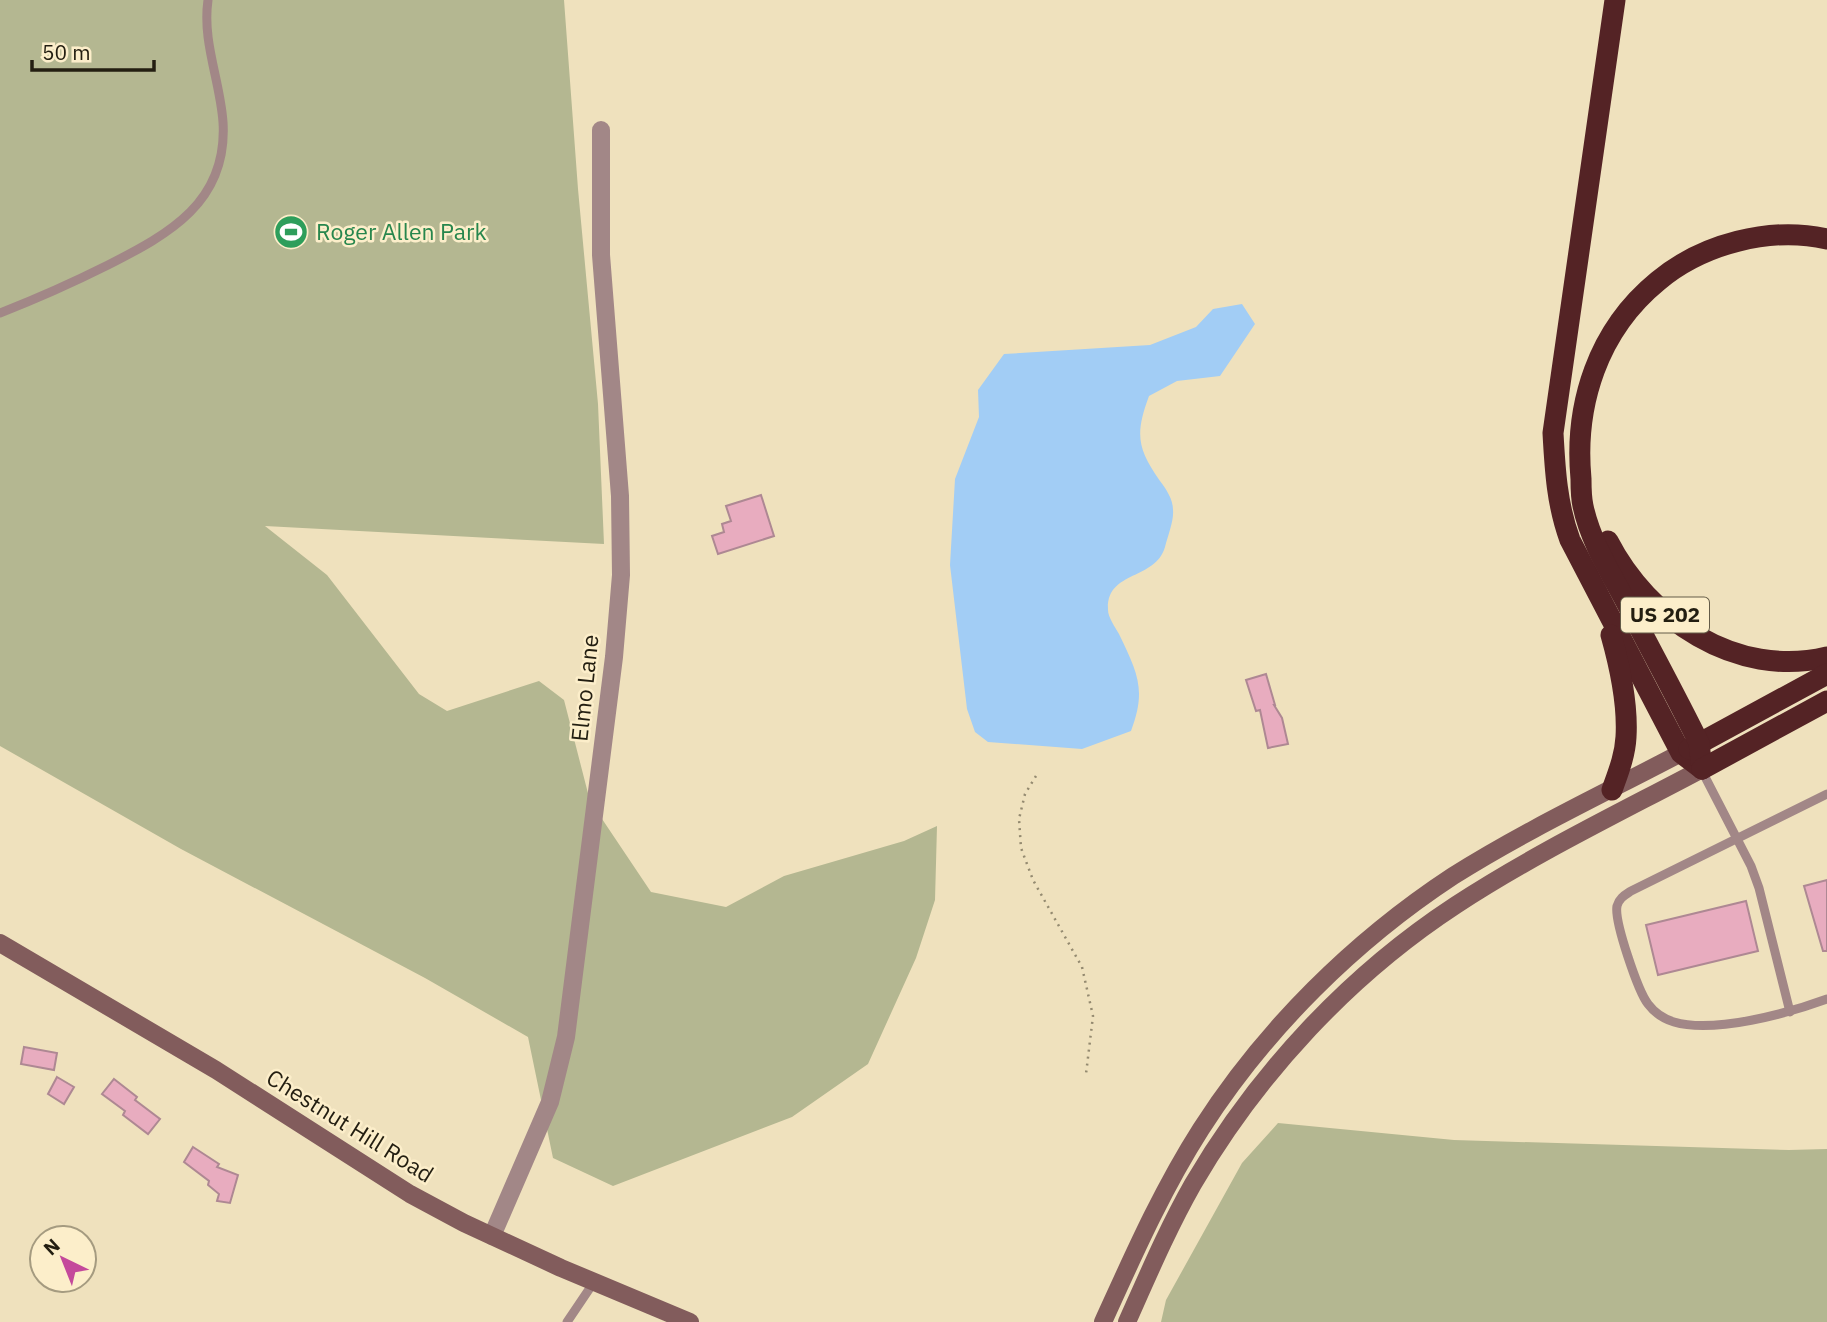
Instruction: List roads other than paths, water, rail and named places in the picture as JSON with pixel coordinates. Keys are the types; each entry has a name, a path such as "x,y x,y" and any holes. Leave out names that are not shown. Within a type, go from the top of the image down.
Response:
{"highway":[{"path":"1615,0 1553,433 1555,478 1562,517 1570,540 1593,583 1702,769 1827,701"},
{"path":"1690,748 1599,552 1583,506 1580,467 1583,404 1591,374 1622,317 1643,293 1686,261 1730,244 1775,236 1827,239"},
{"name":"US 202","path":"1580,467 1591,504 1613,550 1645,596 1680,626 1725,650 1770,661 1796,662 1827,657"},
{"path":"1593,583 1612,637 1626,714 1626,739 1612,790"},
{"path":"1690,748 1827,674"}],"street":[{"name":"Elmo Lane","path":"492,1236 550,1102 566,1037 614,657 621,575 620,496 601,255 601,130"},
{"path":"1103,1322 1156,1207 1202,1128 1267,1041 1297,1007 1367,940 1427,894 1490,855 1690,748"},
{"path":"1127,1322 1173,1221 1226,1131 1296,1043 1337,1000 1416,933 1478,891 1702,769"},
{"name":"Chestnut Hill Road","path":"0,943 216,1070 410,1194 492,1236 690,1322"}],"lane":[{"path":"0,313 72,282 159,239 178,224 206,192 220,160 223,141 223,121 206,28 208,0"},
{"path":"1702,769 1739,839 1759,888 1790,1012"},
{"path":"1827,794 1631,891 1621,898 1617,908 1618,923 1641,993 1657,1013 1671,1021 1687,1025 1743,1022 1790,1012 1827,999"},
{"path":"567,1322 594,1282"}],"water":[{"path":"1242,304 1255,324 1220,376 1177,381 1149,396 1145,409 1140,431 1143,450 1169,494 1173,514 1160,558 1152,566 1123,581 1109,597 1109,616 1131,659 1138,681 1138,703 1131,731 1082,749 988,742 975,732 967,709 950,565 955,479 979,417 978,390 1004,354 1150,345 1196,327 1213,309"}],"place":[{"name":"Roger Allen Park","path":"291,232"}]}
